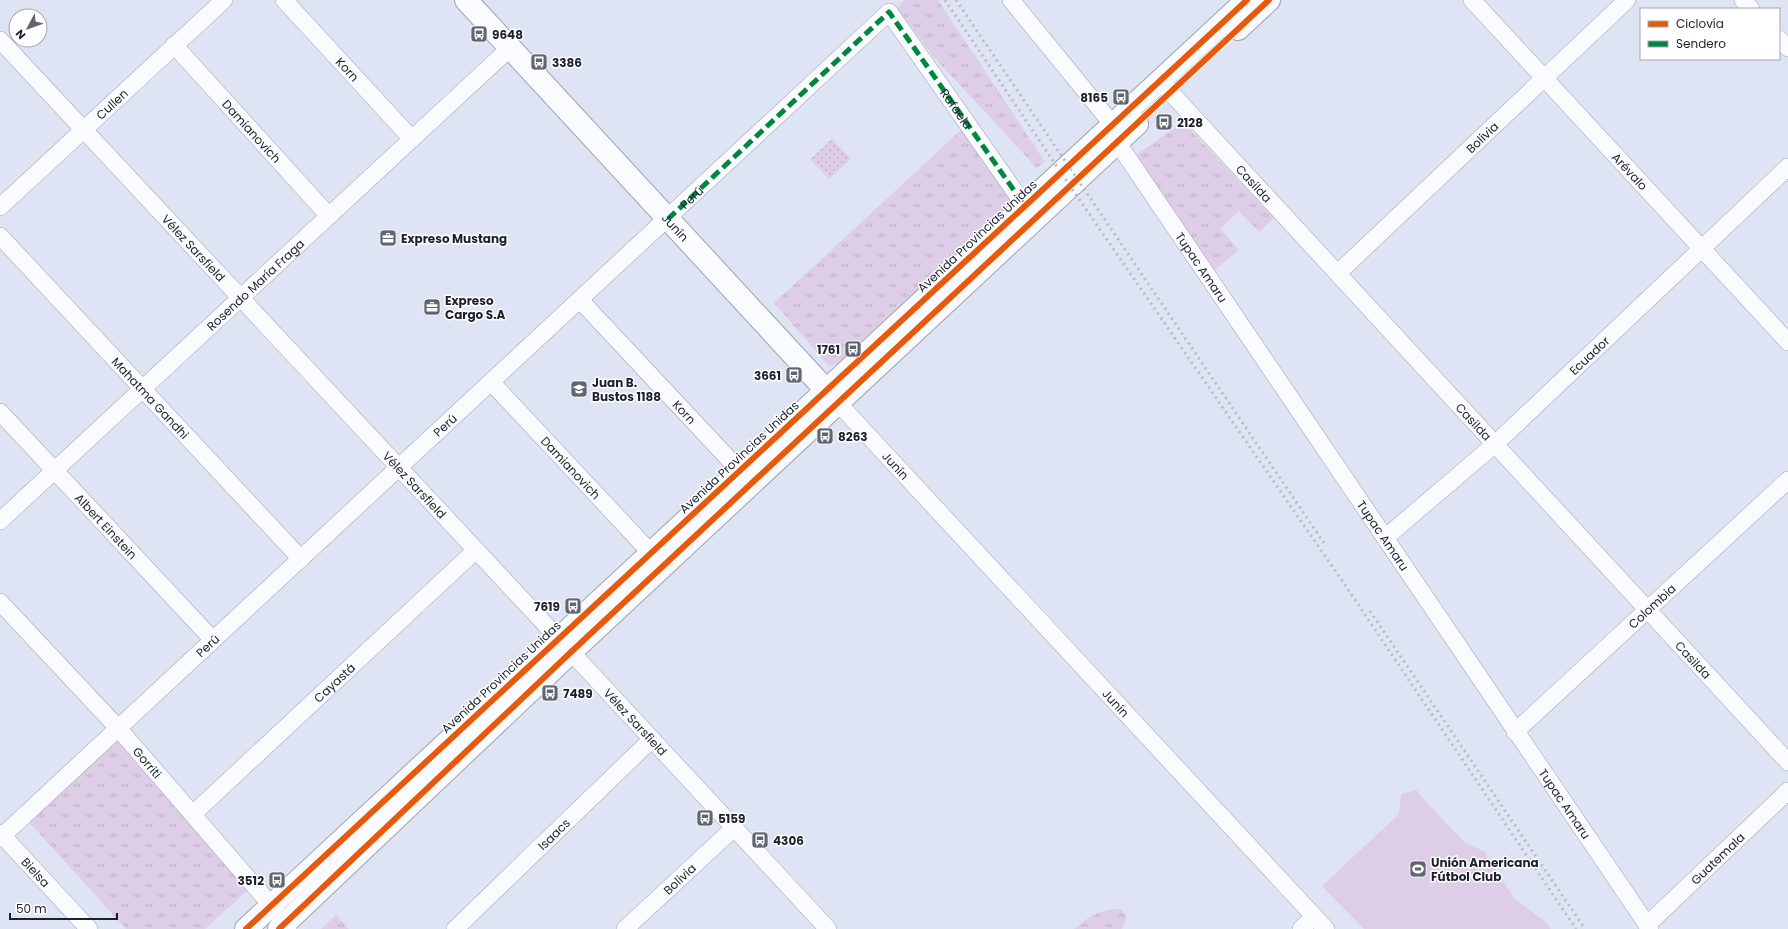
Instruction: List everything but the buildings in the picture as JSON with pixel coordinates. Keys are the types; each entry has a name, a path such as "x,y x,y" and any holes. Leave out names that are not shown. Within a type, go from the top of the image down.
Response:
{"main road":[{"name":"Junín","path":"466,0 832,397"},
{"name":"Avenida Provincias Unidas","path":"1165,87 1247,0"},
{"name":"Avenida Provincias Unidas","path":"246,929 271,905 565,645 1165,87 1269,0"},
{"name":"Avenida Provincias Unidas","path":"284,927 565,645 651,553 740,471 832,397 1025,206 1115,133"}],"street":[{"name":"Cullen","path":"0,207 224,0"},
{"name":"Korn","path":"284,0 412,139"},
{"name":"Tupac Amaru","path":"1012,0 1115,133 1515,732 1648,927"},
{"name":"Arévalo","path":"1472,0 1788,342"},
{"name":"Bolivia","path":"1338,273 1627,0"},
{"path":"1743,0 1750,8"},
{"name":"Rafaela","path":"889,12 1025,206"},
{"name":"Perú","path":"1,835 668,219 889,12"},
{"name":"Vélez Sarsfield","path":"0,40 828,929"},
{"path":"1780,40 1788,48"},
{"name":"Damianovich","path":"174,45 330,216"},
{"name":"Rosendo María Fraga","path":"0,520 510,48"},
{"name":"Casilda","path":"1165,87 1788,762"},
{"name":"Ecuador","path":"1385,538 1494,444 1788,167"},
{"name":"Mahatma Gandhi","path":"0,236 301,559"},
{"name":"Korn","path":"580,300 740,471"},
{"name":"Damianovich","path":"491,382 651,553"},
{"name":"Junín","path":"832,397 1326,929"},
{"name":"Albert Einstein","path":"0,412 213,640"},
{"name":"Colombia","path":"1515,732 1788,480"},
{"name":"Cayastá","path":"193,814 476,550"},
{"name":"Gorriti","path":"0,602 118,728 271,905 284,927"},
{"name":"Isaacs","path":"455,929 652,739"},
{"name":"Guatemala","path":"1648,927 1788,791"},
{"name":"Bolivia","path":"629,928 734,828"},
{"name":"Bielsa","path":"1,835 89,929"},
{"path":"1301,929 1314,916"}],"green space":[{"path":"904,0 938,0 1045,162 1037,168 932,55 897,8"},
{"path":"1183,122 1274,218 1259,232 1239,211 1220,229 1239,250 1210,274 1135,156"},
{"path":"961,130 1014,205 844,362 829,366 774,303"},
{"path":"832,139 851,159 829,179 810,159"},
{"path":"116,740 249,889 205,929 126,929 29,822"},
{"name":"Unión Americana Fútbol Club","path":"1417,790 1419,794 1465,843 1484,851 1514,898 1547,923 1551,929 1364,929 1322,886 1399,814 1401,794"},
{"path":"1122,909 1127,918 1122,929 1074,929 1085,920 1102,911"},
{"path":"336,915 349,929 321,929"}],"railway":[{"path":"945,0 1070,186 1345,585 1576,929"},
{"path":"956,0 1324,543"},
{"path":"1370,611 1585,929"}],"marked path":[{"path":"668,219 889,12 1025,206"}],"cycle path":[{"path":"246,929 1247,0"},
{"path":"279,929 571,652 1269,0"}],"place":[{"name":"9648","path":"479,34"},
{"name":"3386","path":"539,62"},
{"name":"8165","path":"1121,97"},
{"name":"2128","path":"1164,122"},
{"name":"Expreso Mustang","path":"388,238"},
{"name":"Expreso Cargo S.A","path":"432,307"},
{"name":"1761","path":"853,349"},
{"name":"3661","path":"794,375"},
{"name":"Juan B. Bustos 1188","path":"579,389"},
{"name":"8263","path":"825,436"},
{"name":"7619","path":"573,606"},
{"name":"7489","path":"550,693"},
{"name":"5159","path":"705,818"},
{"name":"4306","path":"760,840"},
{"name":"Unión Americana Fútbol Club","path":"1418,869"},
{"name":"3512","path":"277,880"}]}
